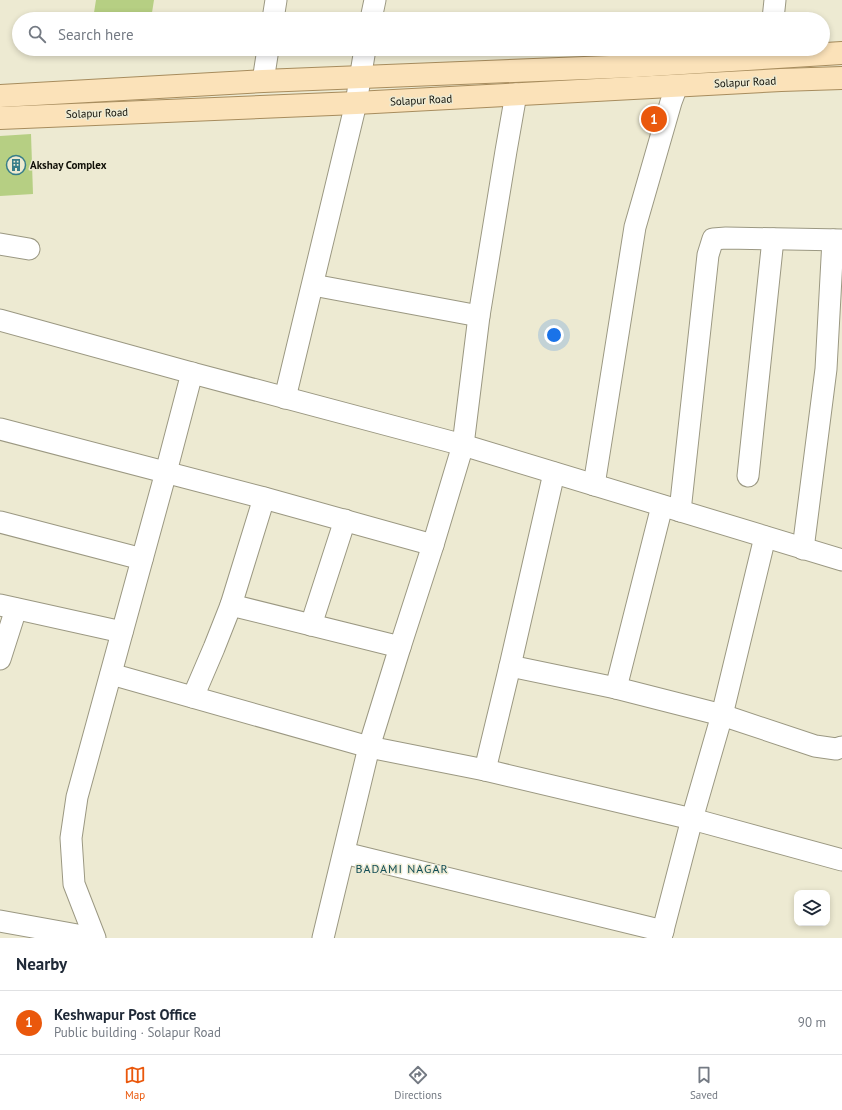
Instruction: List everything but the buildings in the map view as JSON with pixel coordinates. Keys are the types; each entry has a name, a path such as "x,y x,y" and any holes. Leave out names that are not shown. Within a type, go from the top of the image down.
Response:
{"main road":[{"path":"830,53 842,53"},
{"path":"0,96 360,77 635,66 743,56"},
{"name":"Solapur Road","path":"0,118 356,103 842,78"}],"street":[{"path":"274,12 276,0"},
{"path":"372,12 374,0"},
{"path":"774,12 775,0"},
{"path":"263,82 267,56"},
{"path":"286,398 356,103 364,56"},
{"path":"594,485 635,227 677,86"},
{"path":"323,938 370,748 463,445 479,316 516,94"},
{"path":"616,688 671,508 708,255 714,240 726,238 837,240 826,369 803,549"},
{"path":"748,476 773,239"},
{"path":"0,244 29,249"},
{"path":"313,285 479,316"},
{"path":"0,320 463,445 842,560"},
{"path":"95,938 74,884 71,838 77,797 192,373"},
{"path":"0,429 264,498 433,545"},
{"path":"485,770 554,473"},
{"path":"193,697 231,605 264,498"},
{"path":"312,625 345,520"},
{"path":"0,522 142,559"},
{"path":"344,853 662,935 692,819 722,715 765,537"},
{"path":"231,605 400,647"},
{"path":"0,659 8,607 122,632"},
{"path":"510,666 616,688 722,715 815,746 836,749 842,746"},
{"path":"111,674 370,748 485,770 692,819 842,860"},
{"path":"0,921 95,938"}],"place":[{"name":"Keshwapur Post Office","path":"654,119"},
{"name":"Akshay Complex","path":"16,165"}],"district":[{"name":"BADAMI NAGAR","path":"402,868"}]}
